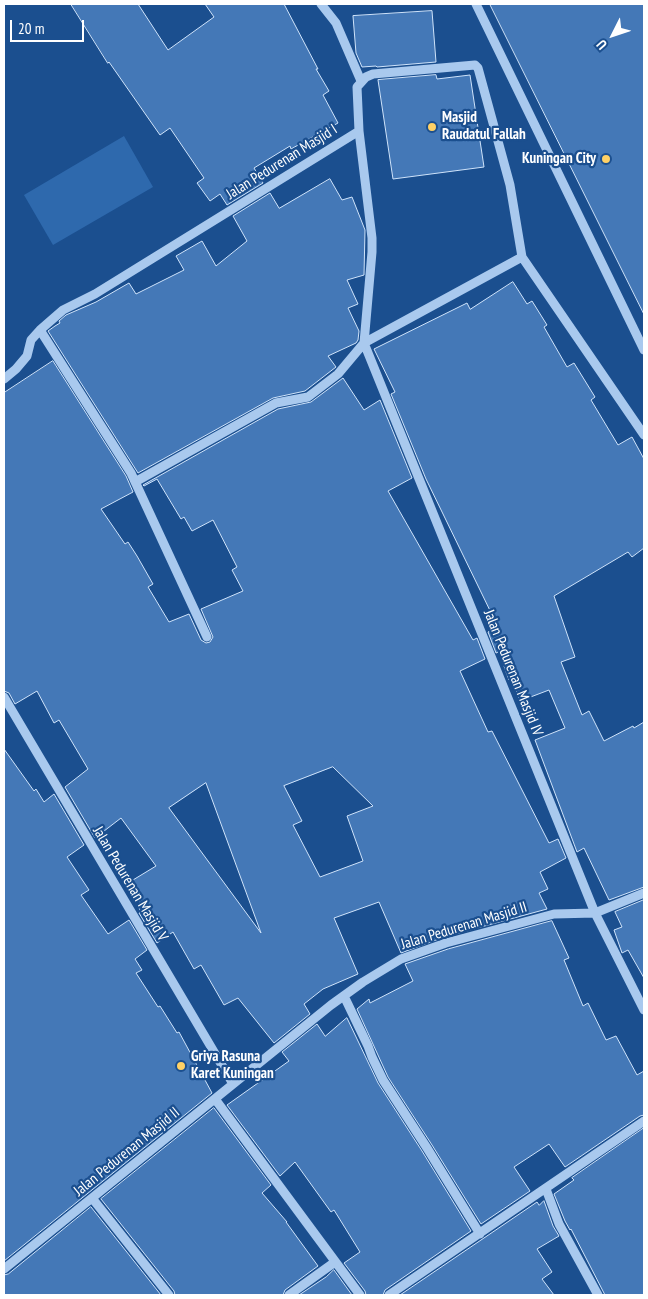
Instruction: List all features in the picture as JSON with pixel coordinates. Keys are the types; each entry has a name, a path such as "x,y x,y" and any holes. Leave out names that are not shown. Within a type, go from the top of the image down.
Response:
{"street":[{"path":"321,4 336,23 361,81 373,74 476,66 510,185 522,256 644,435"},
{"path":"476,4 644,350"},
{"name":"Jalan Pedurenan Masjid I","path":"4,379 16,370 26,356 31,340 63,310 95,294 359,131 357,87 361,81"},
{"name":"Jalan Pedurenan Masjid IV","path":"359,131 372,238 364,343 595,913 644,1010"},
{"path":"135,482 276,402 308,397 338,374 364,343 522,256"},
{"path":"40,330 131,472 207,637"},
{"name":"Jalan Pedurenan Masjid V","path":"4,697 233,1084"},
{"path":"4,717 12,711"},
{"name":"Jalan Pedurenan Masjid II","path":"4,1269 344,996 401,959 446,943 554,914 595,913 644,892"},
{"path":"344,996 382,1080 480,1234"},
{"path":"215,1099 360,1295"},
{"path":"389,1295 546,1190 644,1121"},
{"path":"546,1190 559,1224 598,1295"},
{"path":"92,1198 169,1295"},
{"path":"289,1295 335,1262"}],"shaded area":[{"path":"124,136 153,187 53,245 24,195"}],"building":[{"path":"71,4 138,4 168,50 214,17 205,4 284,4 329,91 323,95 338,123 291,149 290,146 254,168 263,183 227,205 220,194 210,201 197,183 204,178 170,128 160,135 108,63"},
{"name":"Kuningan City","path":"490,4 644,4 644,314"},
{"path":"432,11 436,62 362,67 356,53 353,16"},
{"name":"Masjid Raudatul Fallah","path":"436,75 437,79 470,75 484,167 393,179 378,80"},
{"path":"330,179 342,200 352,197 365,230 364,275 347,280 358,304 348,308 359,331 358,340 356,343 328,356 336,367 305,391 273,398 138,473 48,331 60,323 59,321 66,315 96,302 129,283 136,294 184,270 176,256 202,241 216,266 247,241 233,216 270,193 279,208"},
{"path":"513,282 527,304 532,301 547,325 544,327 567,367 574,363 595,397 591,400 618,445 632,437 644,459 644,548 632,557 628,552 554,596 575,657 561,662 582,715 589,711 604,741 644,722 644,887 609,900 584,848 577,852 535,740 565,728 549,690 520,701 512,679 509,680 499,652 496,653 488,632 498,627 426,479 391,394 395,392 374,349 467,303 470,309"},
{"path":"53,361 126,476 133,492 101,509 125,544 128,542 137,556 153,584 148,587 169,622 189,614 201,640 206,643 210,642 213,637 201,609 243,591 232,570 237,567 213,520 192,531 184,517 181,519 157,479 143,485 278,409 311,402 343,378 364,410 380,400 412,478 388,491 473,640 477,638 485,659 460,671 488,732 492,731 549,843 558,839 566,858 540,872 548,889 539,893 547,909 444,937 401,953 379,902 334,918 358,974 323,989 304,1004 310,1014 274,1043 238,998 224,1005 201,965 194,969 173,932 157,943 139,913 141,912 139,908 142,906 128,883 156,866 121,818 95,838 65,787 88,769 59,720 54,723 37,691 15,704 9,693 4,691 4,393","holes":["333,767 373,806 347,816 363,861 320,877 293,825 302,821 284,786","206,783 261,933 169,808"]},
{"path":"4,749 44,802 54,794 84,845 67,857 89,890 81,895 108,934 129,920 147,950 135,959 142,970 136,973 158,1007 160,1006 177,1033 179,1032 212,1093 4,1261"},
{"path":"644,900 644,978 628,950 622,953 614,930 622,927 615,912"},
{"path":"552,921 569,958 564,960 583,1006 588,1003 606,1040 616,1036 637,1075 644,1071 644,1115 565,1167 549,1144 514,1167 530,1191 481,1224 388,1077 357,1009 369,999 370,1003 413,981 405,964 448,949"},
{"path":"347,1018 378,1083 471,1231 385,1290 383,1295 366,1295 344,1263 360,1252 334,1210 331,1212 295,1162 280,1176 227,1105 289,1061 282,1052 317,1024 325,1036"},
{"path":"214,1108 271,1185 262,1193 287,1222 318,1266 285,1290 283,1295 175,1295 174,1291 101,1199"},
{"path":"644,1128 644,1295 605,1295 565,1221 554,1194 574,1180 572,1178"},
{"path":"544,1201 553,1226 559,1236 537,1249 552,1272 542,1279 554,1295 400,1295 537,1202 539,1205"},
{"path":"91,1207 161,1295 4,1295 4,1275 8,1274"},
{"path":"334,1270 352,1295 299,1295 326,1277"}],"place":[{"name":"Masjid Raudatul Fallah","path":"432,127"},
{"name":"Kuningan City","path":"606,159"},
{"name":"Griya Rasuna Karet Kuningan","path":"181,1066"}]}
